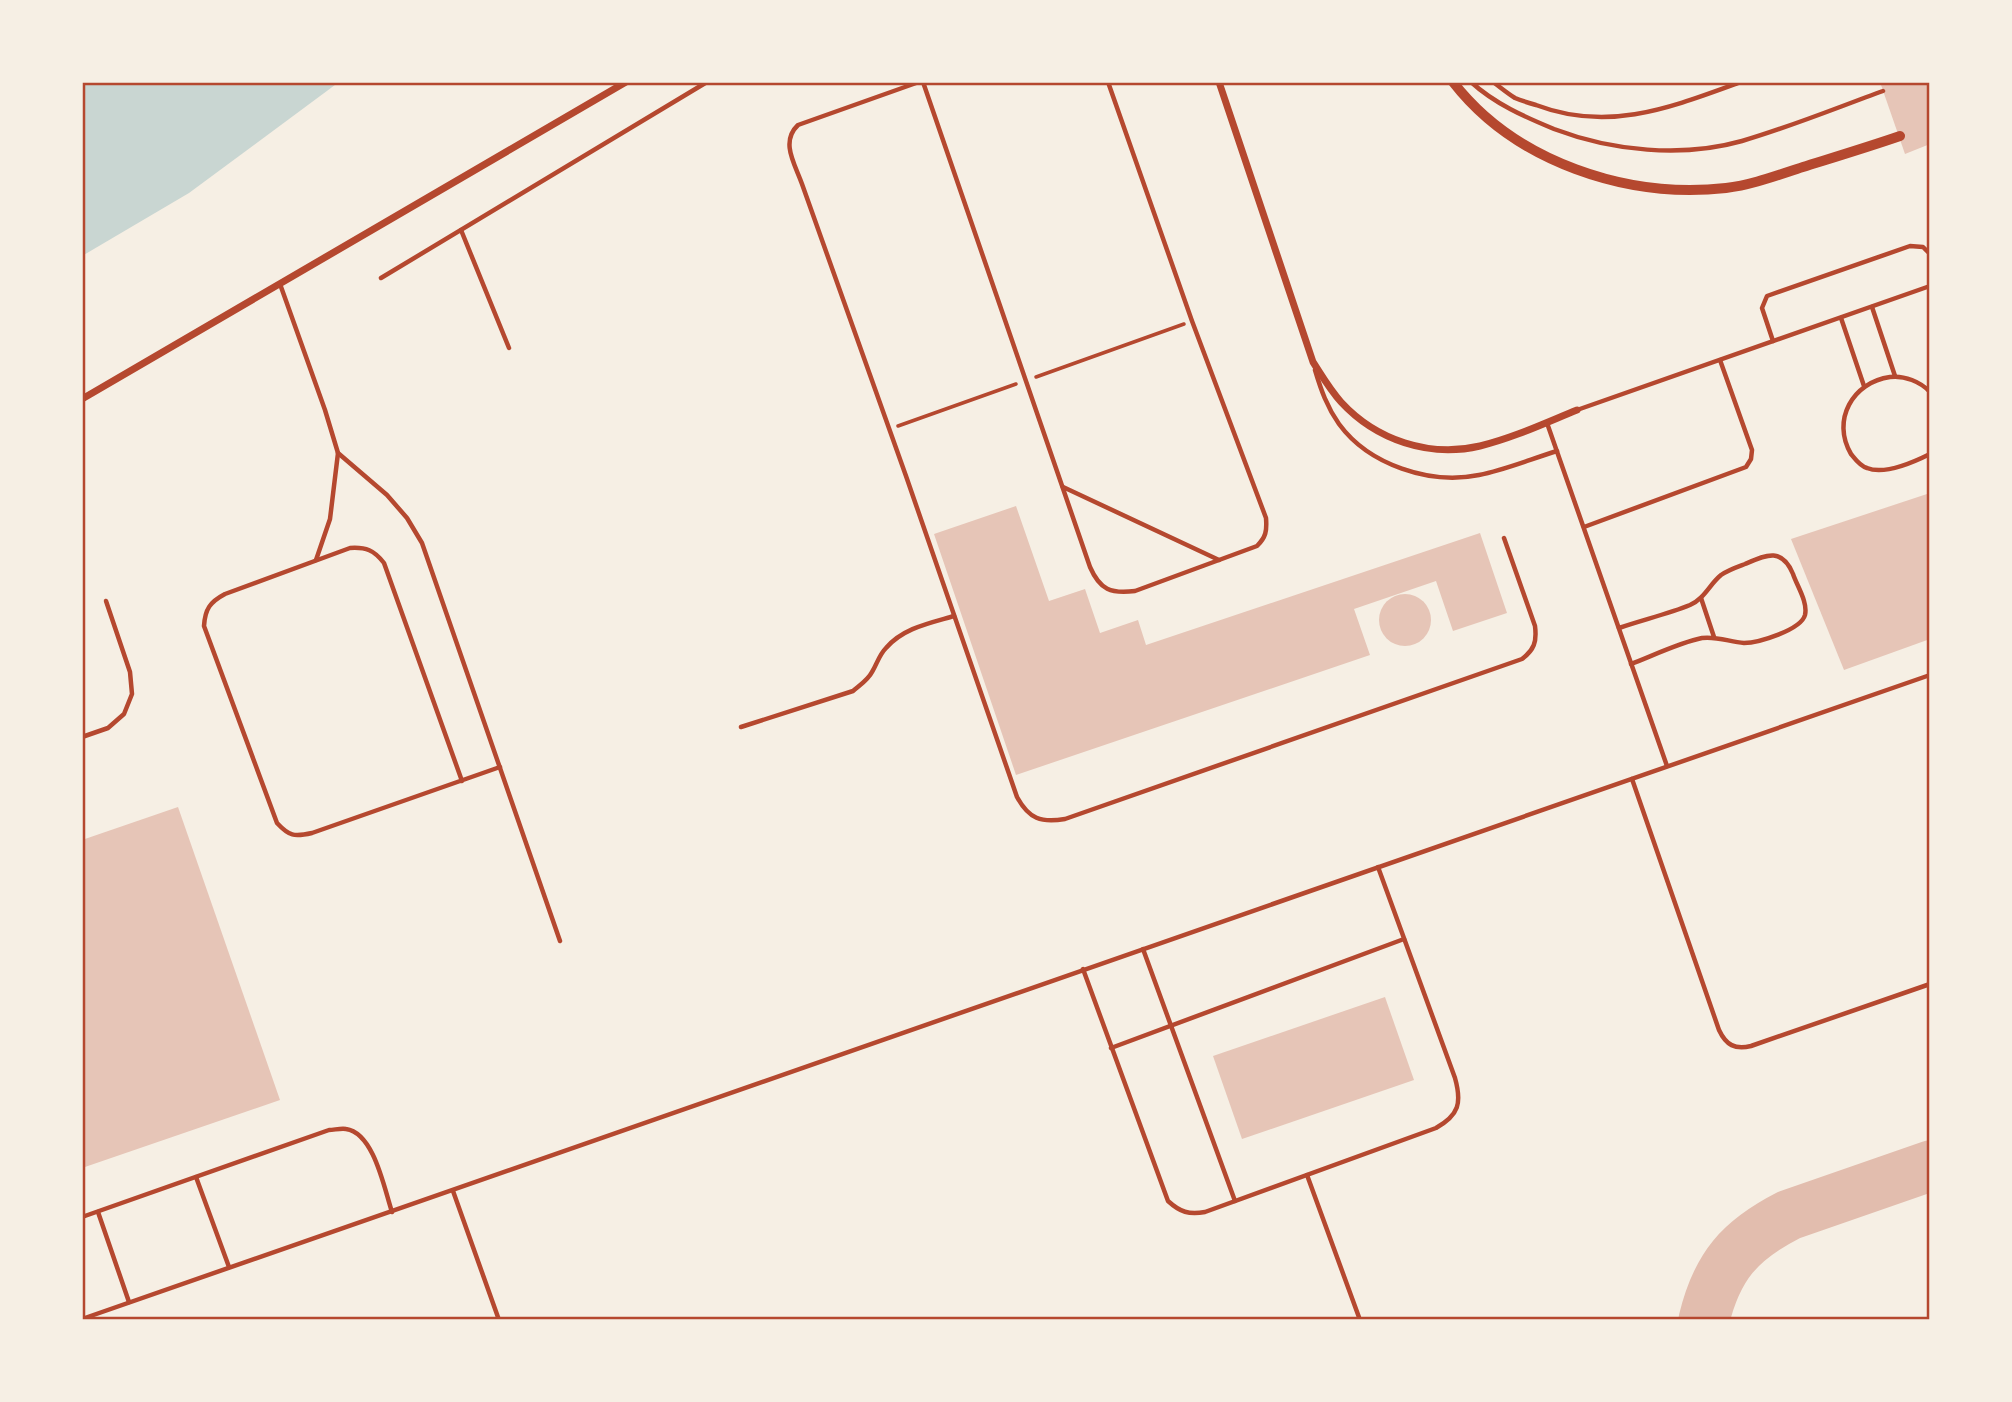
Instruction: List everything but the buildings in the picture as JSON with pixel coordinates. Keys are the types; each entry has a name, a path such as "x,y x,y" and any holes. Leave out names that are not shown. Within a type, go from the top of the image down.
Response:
{"street":[{"path":"82,399 626,82"},
{"path":"1219,82 1313,362 1339,400 1354,415 1372,429 1413,446 1457,449 1478,446 1577,410"},
{"path":"1453,82 1490,120 1524,144 1601,178 1643,187 1685,190 1727,188 1769,178 1900,136"}],"lane":[{"path":"381,278 707,82"},
{"path":"1108,82 1192,321 1266,518 1267,528 1265,537 1257,546 1135,591 1119,593 1105,588 1090,567 921,82 799,125 791,131 788,140 1017,797 1024,810 1037,818 1051,821 1065,819 1522,659 1532,651 1537,639 1535,626 1504,538"},
{"path":"1471,82 1510,110 1569,135 1637,149 1672,150 1707,148 1741,141 1883,92"},
{"path":"1493,82 1516,98 1550,111 1599,118 1671,107 1741,82"},
{"path":"1510,110 1516,98"},
{"path":"461,229 509,348"},
{"path":"1773,341 1762,308 1767,296 1910,246 1923,247 1930,254"},
{"path":"279,284 338,453 330,519 316,561"},
{"path":"1577,410 1930,286"},
{"path":"1872,307 1895,376"},
{"path":"1841,318 1864,386"},
{"path":"1584,527 1746,467 1752,450 1720,360"},
{"path":"1313,362 1321,390 1340,425 1357,443 1388,463 1441,477 1480,475 1557,451"},
{"path":"1930,393 1912,380 1895,376 1879,379 1864,386 1852,398 1845,413 1843,429 1846,446 1855,460 1867,468 1882,470 1916,461 1930,454"},
{"path":"1547,422 1667,766"},
{"path":"338,453 387,495 407,518 422,543 560,941"},
{"path":"1063,486 1219,561"},
{"path":"462,781 384,563 375,552 363,547 350,548 212,601 205,612 204,626 277,823 286,833 299,836 312,834 462,781 500,767"},
{"path":"1619,628 1690,604 1701,598 1726,571 1765,556 1783,558 1789,565 1805,605 1802,621 1796,627 1755,642 1699,638 1631,664"},
{"path":"1701,598 1714,637"},
{"path":"82,737 108,728 124,714 132,694 130,672 106,601"},
{"path":"741,727 853,691 864,683 896,638 911,629 954,616"},
{"path":"82,1319 1930,675"},
{"path":"1632,779 1719,1030 1723,1040 1731,1046 1741,1049 1751,1046 1930,984"},
{"path":"1083,969 1168,1201 1178,1210 1192,1214 1205,1212 1436,1128 1449,1120 1457,1107 1459,1093 1455,1078 1378,867"},
{"path":"1111,1048 1404,939"},
{"path":"1143,949 1235,1201"},
{"path":"82,1217 329,1130 345,1128 360,1135 370,1147 392,1212"},
{"path":"1307,1175 1360,1320"},
{"path":"196,1177 229,1267"},
{"path":"453,1191 499,1320"},
{"path":"98,1212 129,1302"}],"path":[{"path":"889,429 1192,321"}],"shaded area":[{"path":"82,82 339,82 189,193 82,256"}],"taxiway":[{"path":"1704,1320 1709,1301 1724,1270 1733,1257 1757,1234 1789,1215 1930,1166"}]}
